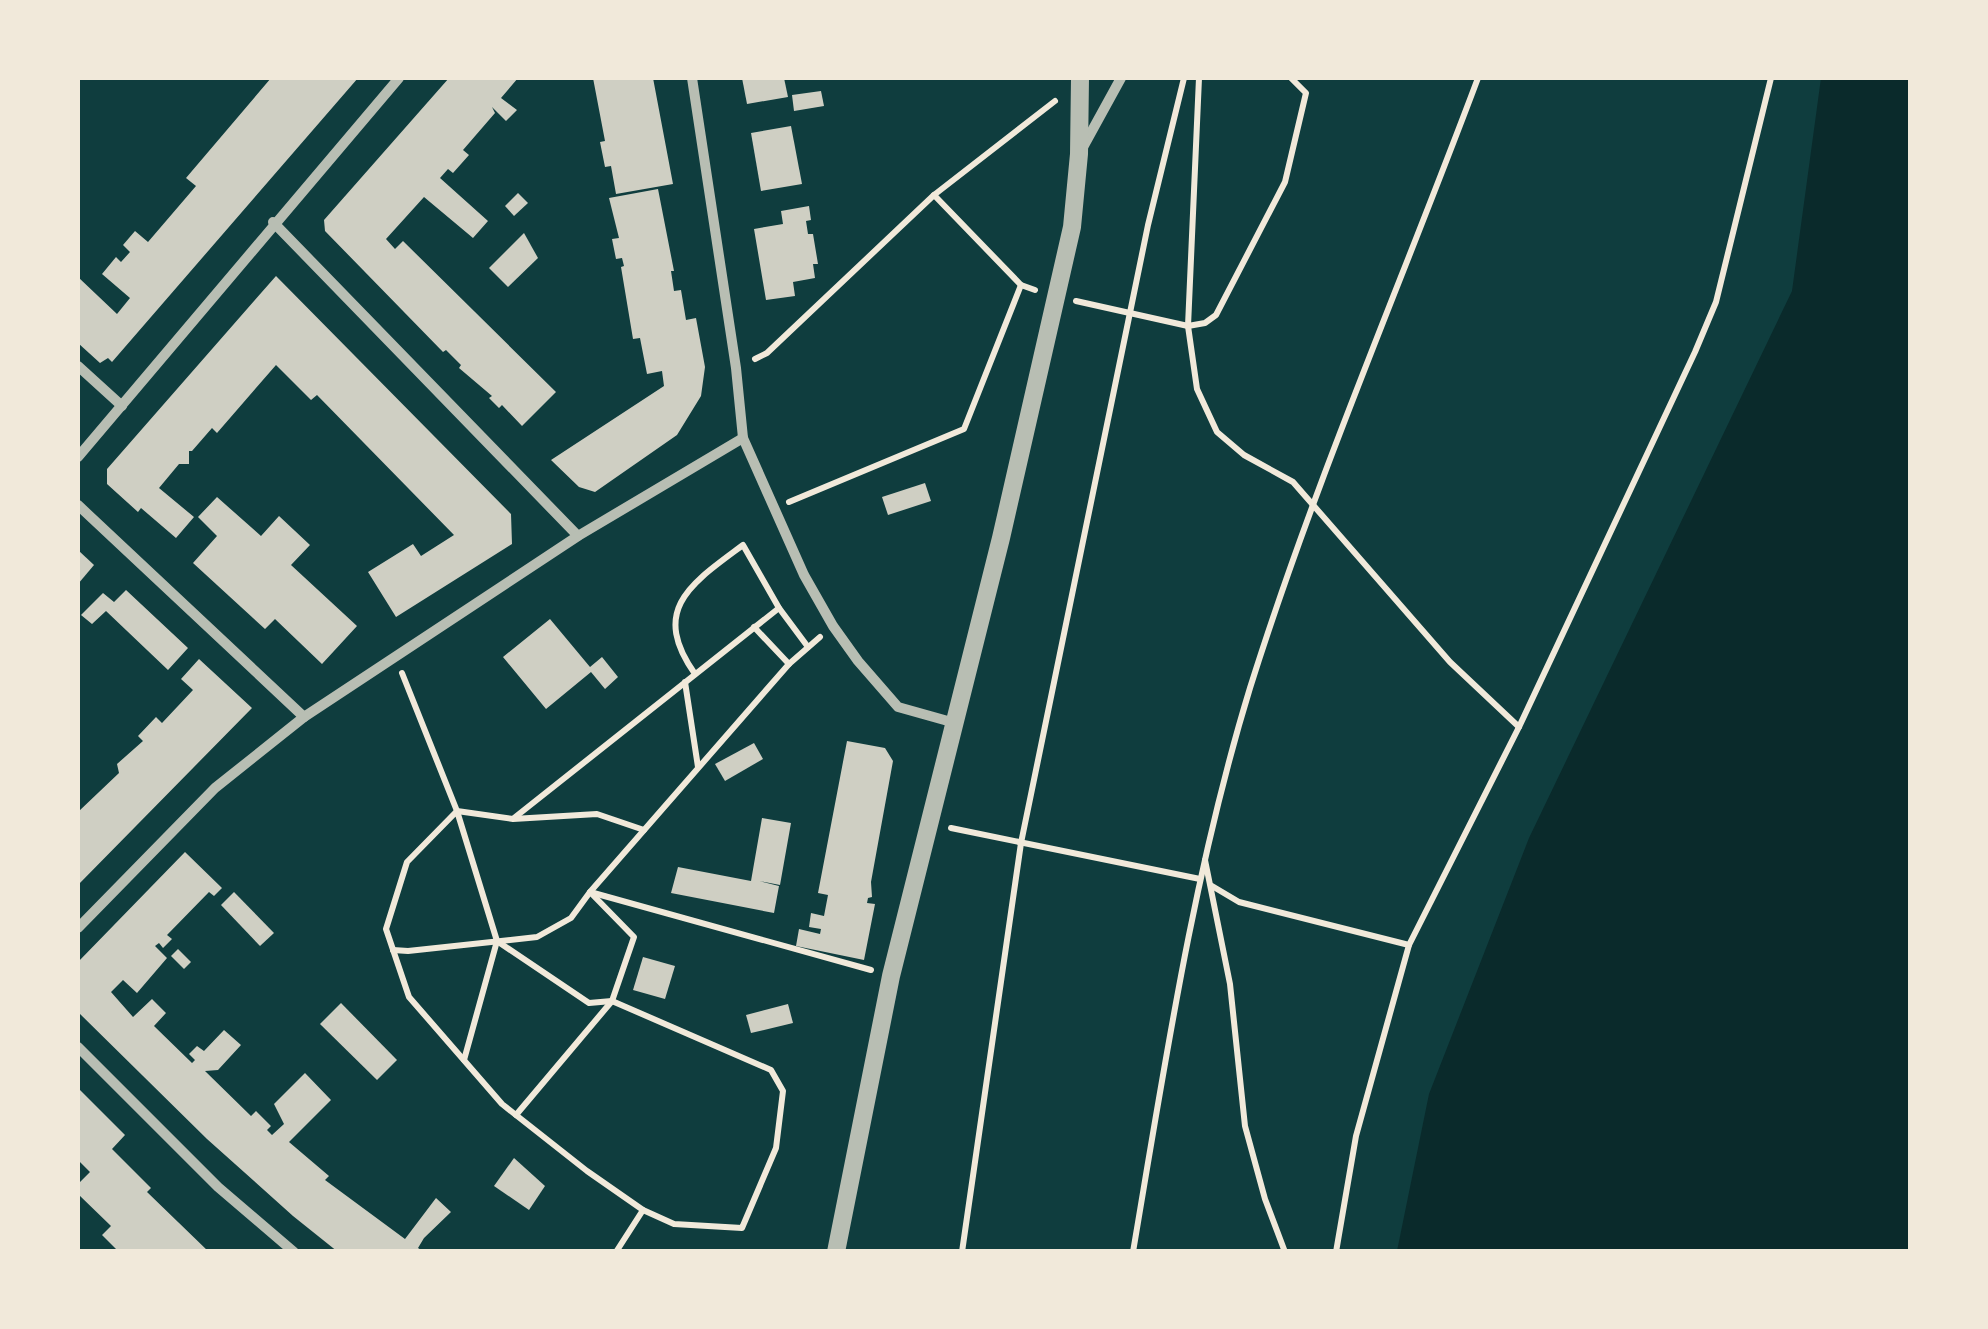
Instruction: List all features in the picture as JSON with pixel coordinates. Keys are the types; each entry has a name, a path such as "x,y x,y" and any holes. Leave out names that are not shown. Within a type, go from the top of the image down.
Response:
{"street":[{"path":"78,458 273,222 399,78"},
{"path":"692,78 743,438 804,574 833,626 898,707 955,723"},
{"path":"1080,154 1121,78"},
{"path":"836,1252 891,976 1058,297 1072,227 1080,154 1080,80"},
{"path":"273,222 578,536"},
{"path":"78,366 122,406"},
{"path":"78,928 215,788 304,717 578,536 743,438"},
{"path":"78,505 304,717"},
{"path":"78,1047 218,1186 294,1252"}],"path":[{"path":"962,1252 1021,843 1148,225 1184,78"},
{"path":"1200,78 1188,326 1197,389 1218,432 1244,455 1293,482 1450,662 1519,727"},
{"path":"934,195 1021,285 1188,326 1205,323 1216,315 1284,182 1306,94 1291,78"},
{"path":"1133,1252 1200,879 1250,689 1313,507 1478,78"},
{"path":"1336,1252 1356,1136 1409,945 1519,727 1716,302 1772,78"},
{"path":"736,368 768,353 934,195 1080,80"},
{"path":"774,508 964,429 1021,285"},
{"path":"695,674 675,638 676,612 698,578 743,545 779,608 808,647"},
{"path":"513,819 779,608"},
{"path":"393,950 538,938 572,918 590,892 789,664 833,626"},
{"path":"754,627 789,664"},
{"path":"396,657 457,810 497,941 464,1062"},
{"path":"686,682 698,768"},
{"path":"457,810 513,819 596,814 644,830"},
{"path":"457,810 407,862 386,929 408,997 516,1115 643,1210 674,1224 742,1228 776,1148 783,1091 771,1070 612,1001 589,1003 497,941"},
{"path":"928,823 1200,879"},
{"path":"1205,859 1230,984 1245,1126 1265,1200 1285,1252"},
{"path":"1211,886 1239,902 1409,945"},
{"path":"590,892 891,976"},
{"path":"516,1115 612,1001 634,938 590,892"},
{"path":"616,1252 643,1210"}],"water":[{"path":"1821,78 1910,78 1910,1251 1397,1251 1429,1094 1529,838 1792,291"}],"building":[{"path":"271,78 358,78 112,362 108,358 100,363 78,343 78,277 117,314 130,298 102,274 116,257 121,262 130,252 123,245 135,231 148,242 196,186 186,178"},
{"path":"449,78 518,78 501,98 517,110 506,121 492,107 495,113 463,150 469,155 453,173 448,169 440,178 488,221 473,238 424,197 386,239 395,249 403,241 556,392 522,426 502,405 499,408 489,398 492,396 459,368 461,365 446,350 443,352 325,231 324,220"},
{"path":"593,78 653,78 673,184 616,194 611,166 605,167 600,142 605,141"},
{"path":"742,78 784,78 788,97 747,104"},
{"path":"821,91 824,106 794,111 792,95"},
{"path":"791,126 802,184 761,191 751,133"},
{"path":"658,189 674,271 674,291 681,290 686,320 696,318 705,367 701,396 677,435 595,492 579,487 551,460 664,386 662,371 647,374 640,338 633,339 621,267 624,266 622,258 616,259 612,239 619,238 609,198"},
{"path":"518,193 528,203 514,216 505,206"},
{"path":"809,206 811,220 806,221 808,234 813,234 818,264 813,264 815,278 793,282 795,296 766,300 754,229 783,224 781,211"},
{"path":"524,233 538,258 508,287 489,268"},
{"path":"276,276 511,514 512,544 396,617 368,572 413,544 421,556 454,535 317,395 311,400 276,365 217,433 212,428 189,451 189,464 179,464 159,488 194,517 176,538 107,484 107,469"},
{"path":"925,483 931,501 888,515 882,497"},
{"path":"217,497 261,536 279,516 310,545 291,565 357,626 322,664 275,619 265,629 193,563 217,536 198,517"},
{"path":"78,550 94,565 78,584"},
{"path":"126,590 188,648 168,670 106,611 92,624 81,615 103,593 114,602"},
{"path":"550,619 590,667 602,657 618,677 605,689 591,672 546,709 503,657"},
{"path":"199,659 252,708 78,885 78,812 119,773 117,764 143,741 138,736 156,717 162,723 193,690 181,679"},
{"path":"847,741 885,748 893,761 871,882 872,897 867,903 875,904 864,960 796,946 799,929 820,934 821,929 809,927 811,913 824,916 828,895 818,893"},
{"path":"754,743 763,759 725,781 715,764"},
{"path":"762,818 791,823 780,885 759,881 779,886 774,913 671,893 678,867 751,881"},
{"path":"185,852 222,888 214,896 209,892 167,935 172,939 163,948 159,943 155,946 167,958 137,993 123,980 111,992 133,1017 152,999 166,1013 154,1026 192,1063 195,1060 189,1054 197,1046 204,1051 224,1030 241,1045 218,1070 205,1071 251,1116 256,1111 271,1126 267,1130 272,1135 284,1124 274,1104 305,1073 331,1100 289,1142 329,1176 325,1180 405,1239 436,1198 451,1212 424,1238 418,1248 424,1252 338,1252 207,1139 78,1012 78,962"},
{"path":"234,892 274,933 260,946 221,905"},
{"path":"178,949 191,962 184,969 171,956"},
{"path":"643,957 675,966 665,999 633,990"},
{"path":"341,1003 397,1060 377,1080 320,1024"},
{"path":"788,1004 793,1023 751,1033 746,1015"},
{"path":"78,1088 125,1135 112,1149 151,1188 147,1192 209,1252 119,1252 102,1235 111,1226 78,1194 78,1184 90,1172 78,1160"},
{"path":"514,1158 545,1186 529,1210 494,1186"}]}
